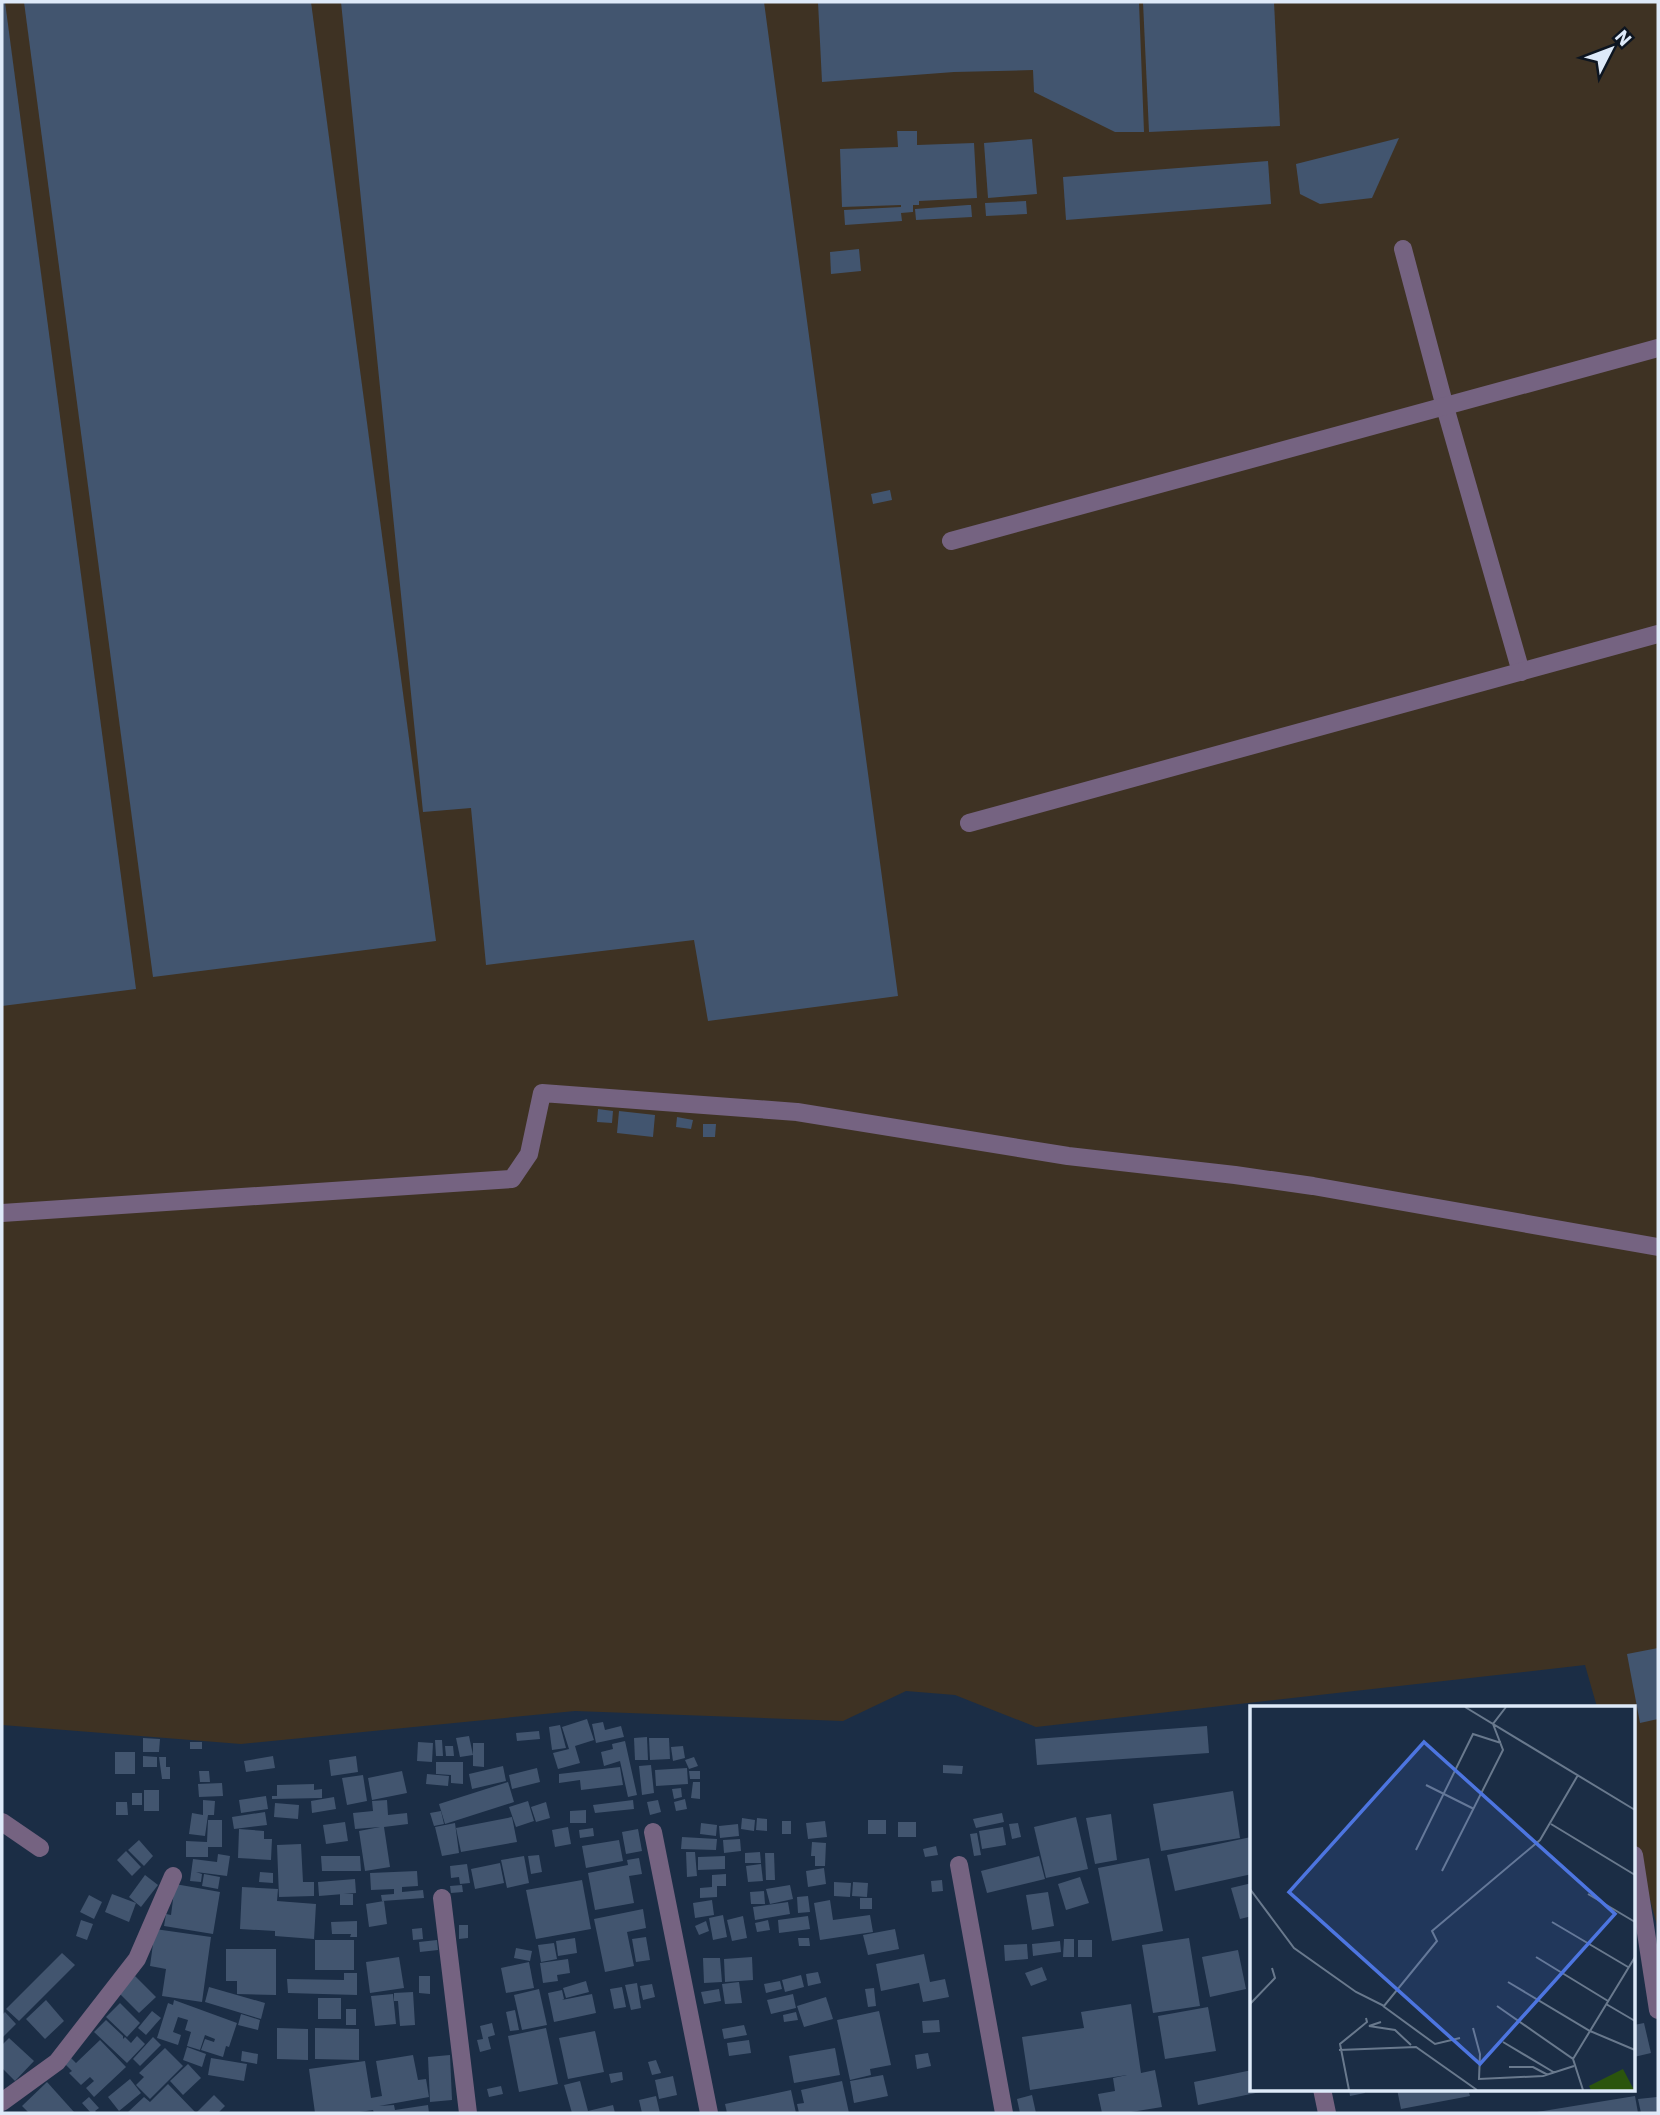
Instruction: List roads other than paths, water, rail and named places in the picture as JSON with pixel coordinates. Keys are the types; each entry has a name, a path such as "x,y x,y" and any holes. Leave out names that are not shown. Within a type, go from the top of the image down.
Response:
{"street":[{"path":"1403,249 1521,672"},
{"path":"951,541 1658,348"},
{"path":"969,822 1658,634"},
{"path":"2,1213 512,1179 529,1154 542,1093 797,1112 1068,1156 1312,1186 1658,1247"},
{"path":"2,1822 40,1849"},
{"path":"653,1832 709,2113"},
{"path":"959,1865 1003,2113"},
{"path":"1636,1867 1658,2010"},
{"path":"2,2102 57,2062 137,1959 173,1876"},
{"path":"442,1898 468,2113"},
{"path":"1322,2090 1327,2113"}]}
